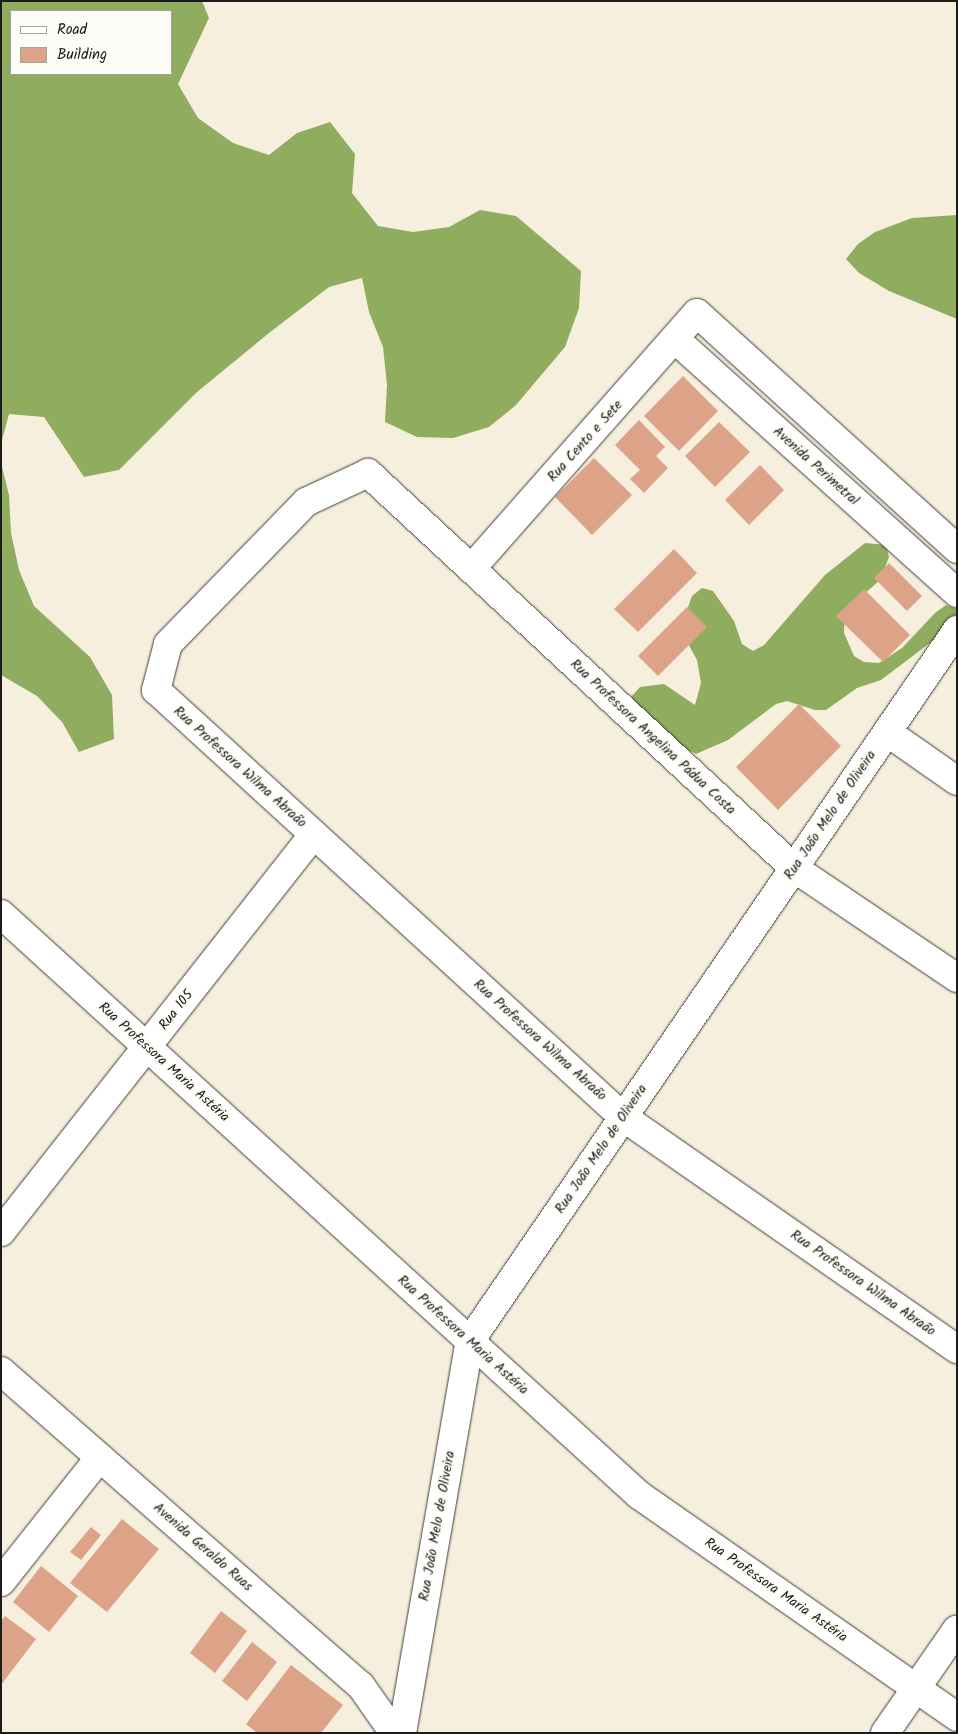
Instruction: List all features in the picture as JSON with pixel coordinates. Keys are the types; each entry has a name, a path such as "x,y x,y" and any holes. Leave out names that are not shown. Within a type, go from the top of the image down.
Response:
{"street":[{"name":"Rua Cento e Sete","path":"471,568 676,340 697,313 957,549"},
{"name":"Avenida Perimetral","path":"676,340 957,593"},
{"name":"Rua Professora Angelina Pádua Costa","path":"156,690 168,644 299,509 306,502 368,473 794,868 957,978"},
{"name":"Rua João Melo de Oliveira","path":"402,1733 470,1341 957,630"},
{"name":"Rua Professora Wilma Abraão","path":"156,690 623,1117 957,1349"},
{"path":"887,732 957,781"},
{"name":"Rua 105","path":"1,1232 314,834"},
{"name":"Rua Professora Maria Astéria","path":"1,914 639,1495 957,1717"},
{"name":"Avenida Geraldo Ruas","path":"1,1371 361,1686 394,1733"},
{"path":"1,1582 100,1457"},
{"path":"884,1733 957,1629"}],"green space":[{"path":"1,1 202,1 209,18 178,84 198,118 233,143 269,155 297,133 330,122 355,154 352,193 378,226 413,232 449,227 480,210 516,216 581,271 579,308 565,347 516,405 489,427 453,438 417,437 385,422 387,385 383,347 369,312 362,278 329,287 269,333 197,392 119,470 84,477 44,417 9,414 1,444"},
{"path":"957,215 957,319 889,291 859,273 846,259 858,244 875,232 912,218"},
{"path":"1,463 9,495 11,533 19,570 34,606 90,657 112,695 114,739 79,752 62,722 37,696 1,675"},
{"path":"865,543 886,545 889,557 880,580 845,611 844,633 854,656 864,662 879,663 902,648 935,613 946,605 957,609 955,621 947,630 881,680 857,688 826,710 815,710 787,701 776,704 728,740 696,754 670,741 633,707 632,696 640,687 664,684 695,705 701,683 697,660 685,638 686,613 692,596 702,588 713,591 734,621 742,644 753,651 764,645 825,575"}],"building":[{"path":"683,376 718,411 679,451 644,416"},
{"path":"639,420 665,447 656,456 668,468 644,493 630,479 640,470 615,445"},
{"path":"719,422 750,452 715,487 685,456"},
{"path":"594,458 632,495 592,535 555,497"},
{"path":"760,465 784,490 749,525 725,500"},
{"path":"674,549 697,573 638,632 614,609"},
{"path":"889,563 922,596 907,611 874,578"},
{"path":"864,589 910,635 883,662 836,616"},
{"path":"687,607 707,627 658,676 638,656"},
{"path":"799,704 841,746 778,810 736,767"},
{"path":"122,1519 159,1549 107,1612 70,1583"},
{"path":"91,1527 101,1535 81,1560 70,1552"},
{"path":"41,1566 78,1596 49,1632 13,1602"},
{"path":"221,1611 247,1631 215,1673 190,1653"},
{"path":"5,1616 36,1639 1,1685 1,1621"},
{"path":"252,1642 277,1662 247,1701 222,1681"},
{"path":"291,1665 343,1705 321,1733 257,1733 246,1724"}]}
